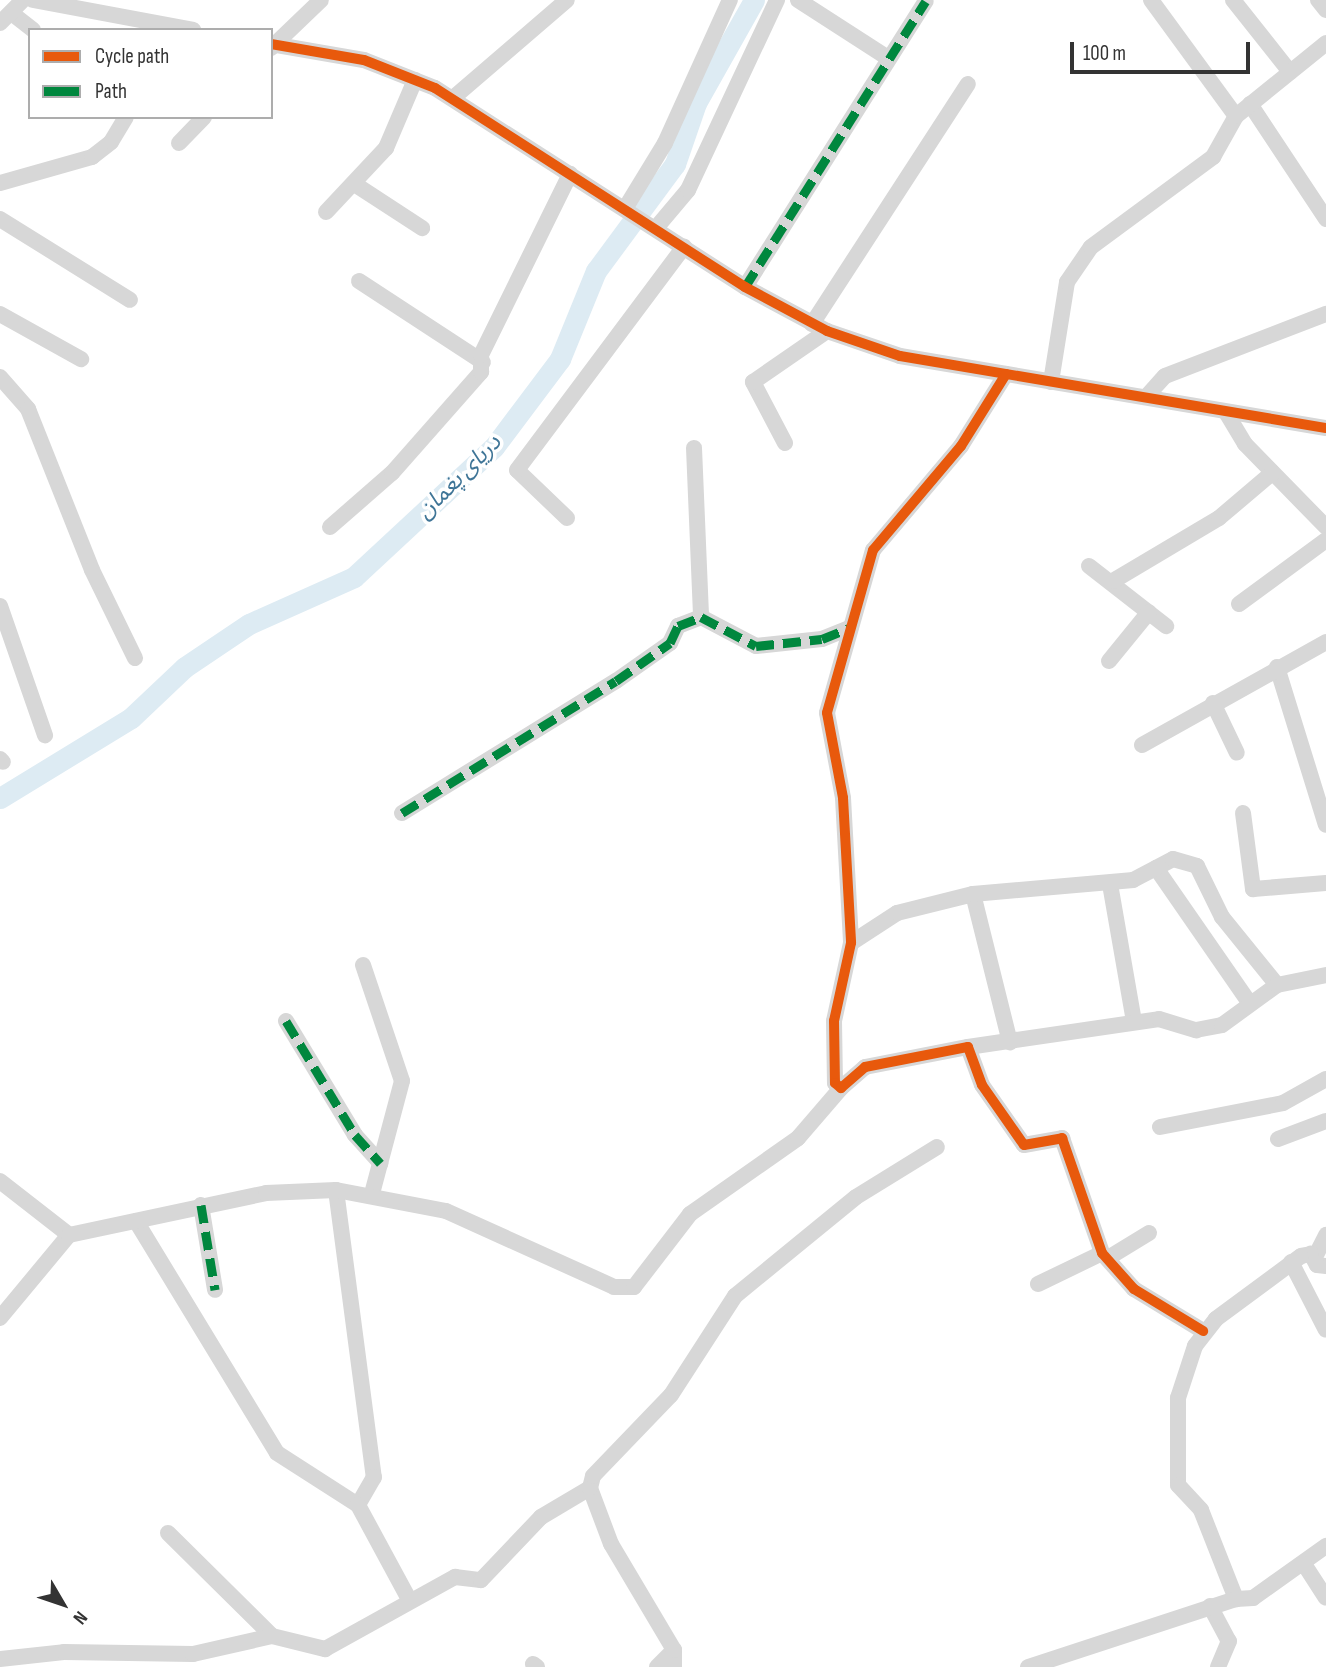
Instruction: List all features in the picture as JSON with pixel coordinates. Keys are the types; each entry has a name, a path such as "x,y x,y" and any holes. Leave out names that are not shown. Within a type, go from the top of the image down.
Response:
{"street":[{"path":"23,0 7,19 28,28"},
{"path":"33,0 98,6 185,28"},
{"path":"273,45 321,0"},
{"path":"453,98 567,0"},
{"path":"628,209 664,143 730,0"},
{"path":"652,225 688,190 777,0"},
{"path":"798,0 888,58"},
{"path":"1151,0 1236,116"},
{"path":"1233,0 1290,72"},
{"path":"1318,0 1326,10"},
{"path":"745,287 926,1"},
{"path":"273,46 364,60 453,98 745,287 820,328 900,356 1146,397 1227,414 1326,428"},
{"path":"1051,382 1067,282 1085,256 1213,157 1236,116 1290,72 1323,52"},
{"path":"326,212 356,185 386,148 415,80"},
{"path":"785,443 753,382 820,328 968,84"},
{"path":"1250,104 1326,219"},
{"path":"2,178 92,156 111,142 126,119"},
{"path":"179,143 202,119"},
{"path":"330,527 392,473 475,379 570,174"},
{"path":"356,185 422,228"},
{"path":"0,219 130,300"},
{"path":"567,518 517,470 684,247"},
{"path":"359,281 482,362"},
{"path":"0,314 81,359"},
{"path":"1146,397 1165,376 1326,314"},
{"path":"841,1088 833,1074 833,1032 851,943 843,798 827,713 873,550 961,446 1006,374"},
{"path":"0,377 28,408 92,570 135,658"},
{"path":"1227,414 1272,473 1326,527"},
{"path":"694,448 701,617"},
{"path":"1113,581 1219,517 1272,473"},
{"path":"1239,604 1326,540"},
{"path":"1089,566 1113,581 1166,626"},
{"path":"0,606 45,735"},
{"path":"1109,661 1149,612"},
{"path":"402,813 616,681 670,643 678,626 701,617 756,646 822,639 851,627"},
{"path":"1142,745 1276,667 1326,642"},
{"path":"1276,667 1326,825"},
{"path":"1213,703 1237,753"},
{"path":"1243,813 1253,890 1326,883"},
{"path":"851,943 897,913 973,894 1110,884 1173,859 1197,866 1222,917 1277,985"},
{"path":"1156,868 1250,1004"},
{"path":"1110,884 1134,1022"},
{"path":"973,894 1010,1042"},
{"path":"363,965 402,1081 372,1194"},
{"path":"0,1318 69,1235 201,1205 336,1190 372,1194 446,1211 614,1287 634,1287 690,1214 798,1138 841,1088 865,1067 968,1047 1158,1019 1196,1030 1233,1021 1250,1004 1277,985 1326,975"},
{"path":"286,1021 355,1135 380,1163"},
{"path":"968,1047 982,1086 1024,1145 1062,1138 1105,1256 1135,1289 1203,1331"},
{"path":"1160,1127 1283,1103 1326,1079"},
{"path":"1278,1139 1326,1121"},
{"path":"657,1667 674,1659 611,1544 590,1488 593,1476 671,1395 735,1296 856,1198 937,1147"},
{"path":"0,1181 69,1235"},
{"path":"336,1190 374,1477 358,1505"},
{"path":"201,1205 215,1290"},
{"path":"136,1221 277,1454 358,1505 410,1601"},
{"path":"1038,1284 1105,1256 1149,1233"},
{"path":"1236,1599 1201,1510 1178,1485 1180,1383 1203,1331 1291,1262 1321,1262 1326,1235"},
{"path":"1291,1262 1326,1330"},
{"path":"0,1659 64,1652 193,1654 272,1636 325,1649 454,1577 481,1580 541,1517 590,1488"},
{"path":"168,1533 272,1636"},
{"path":"1028,1667 1210,1606 1236,1599 1253,1598 1326,1546"},
{"path":"1304,1564 1326,1598"},
{"path":"1210,1606 1229,1640 1218,1667"}],"waterway":[{"name":"دریای پغمان","path":"0,798 131,718 185,667 249,624 354,577 494,447 560,359 596,271 675,164 696,103 754,0"}],"marked path":[{"path":"745,287 926,1"},
{"path":"402,813 616,681 670,643 678,626 701,617 756,646 822,639 851,627"},
{"path":"286,1021 355,1135 380,1163"},
{"path":"201,1205 215,1290"}],"cycle path":[{"path":"273,44 364,60 435,88 745,287 827,331 900,356 1326,428"},
{"path":"1006,374 961,446 873,550 827,713 843,798 851,943 834,1021 835,1083 841,1088 865,1067 968,1047 982,1085 1024,1145 1062,1138 1102,1253 1134,1289 1203,1331"}]}
